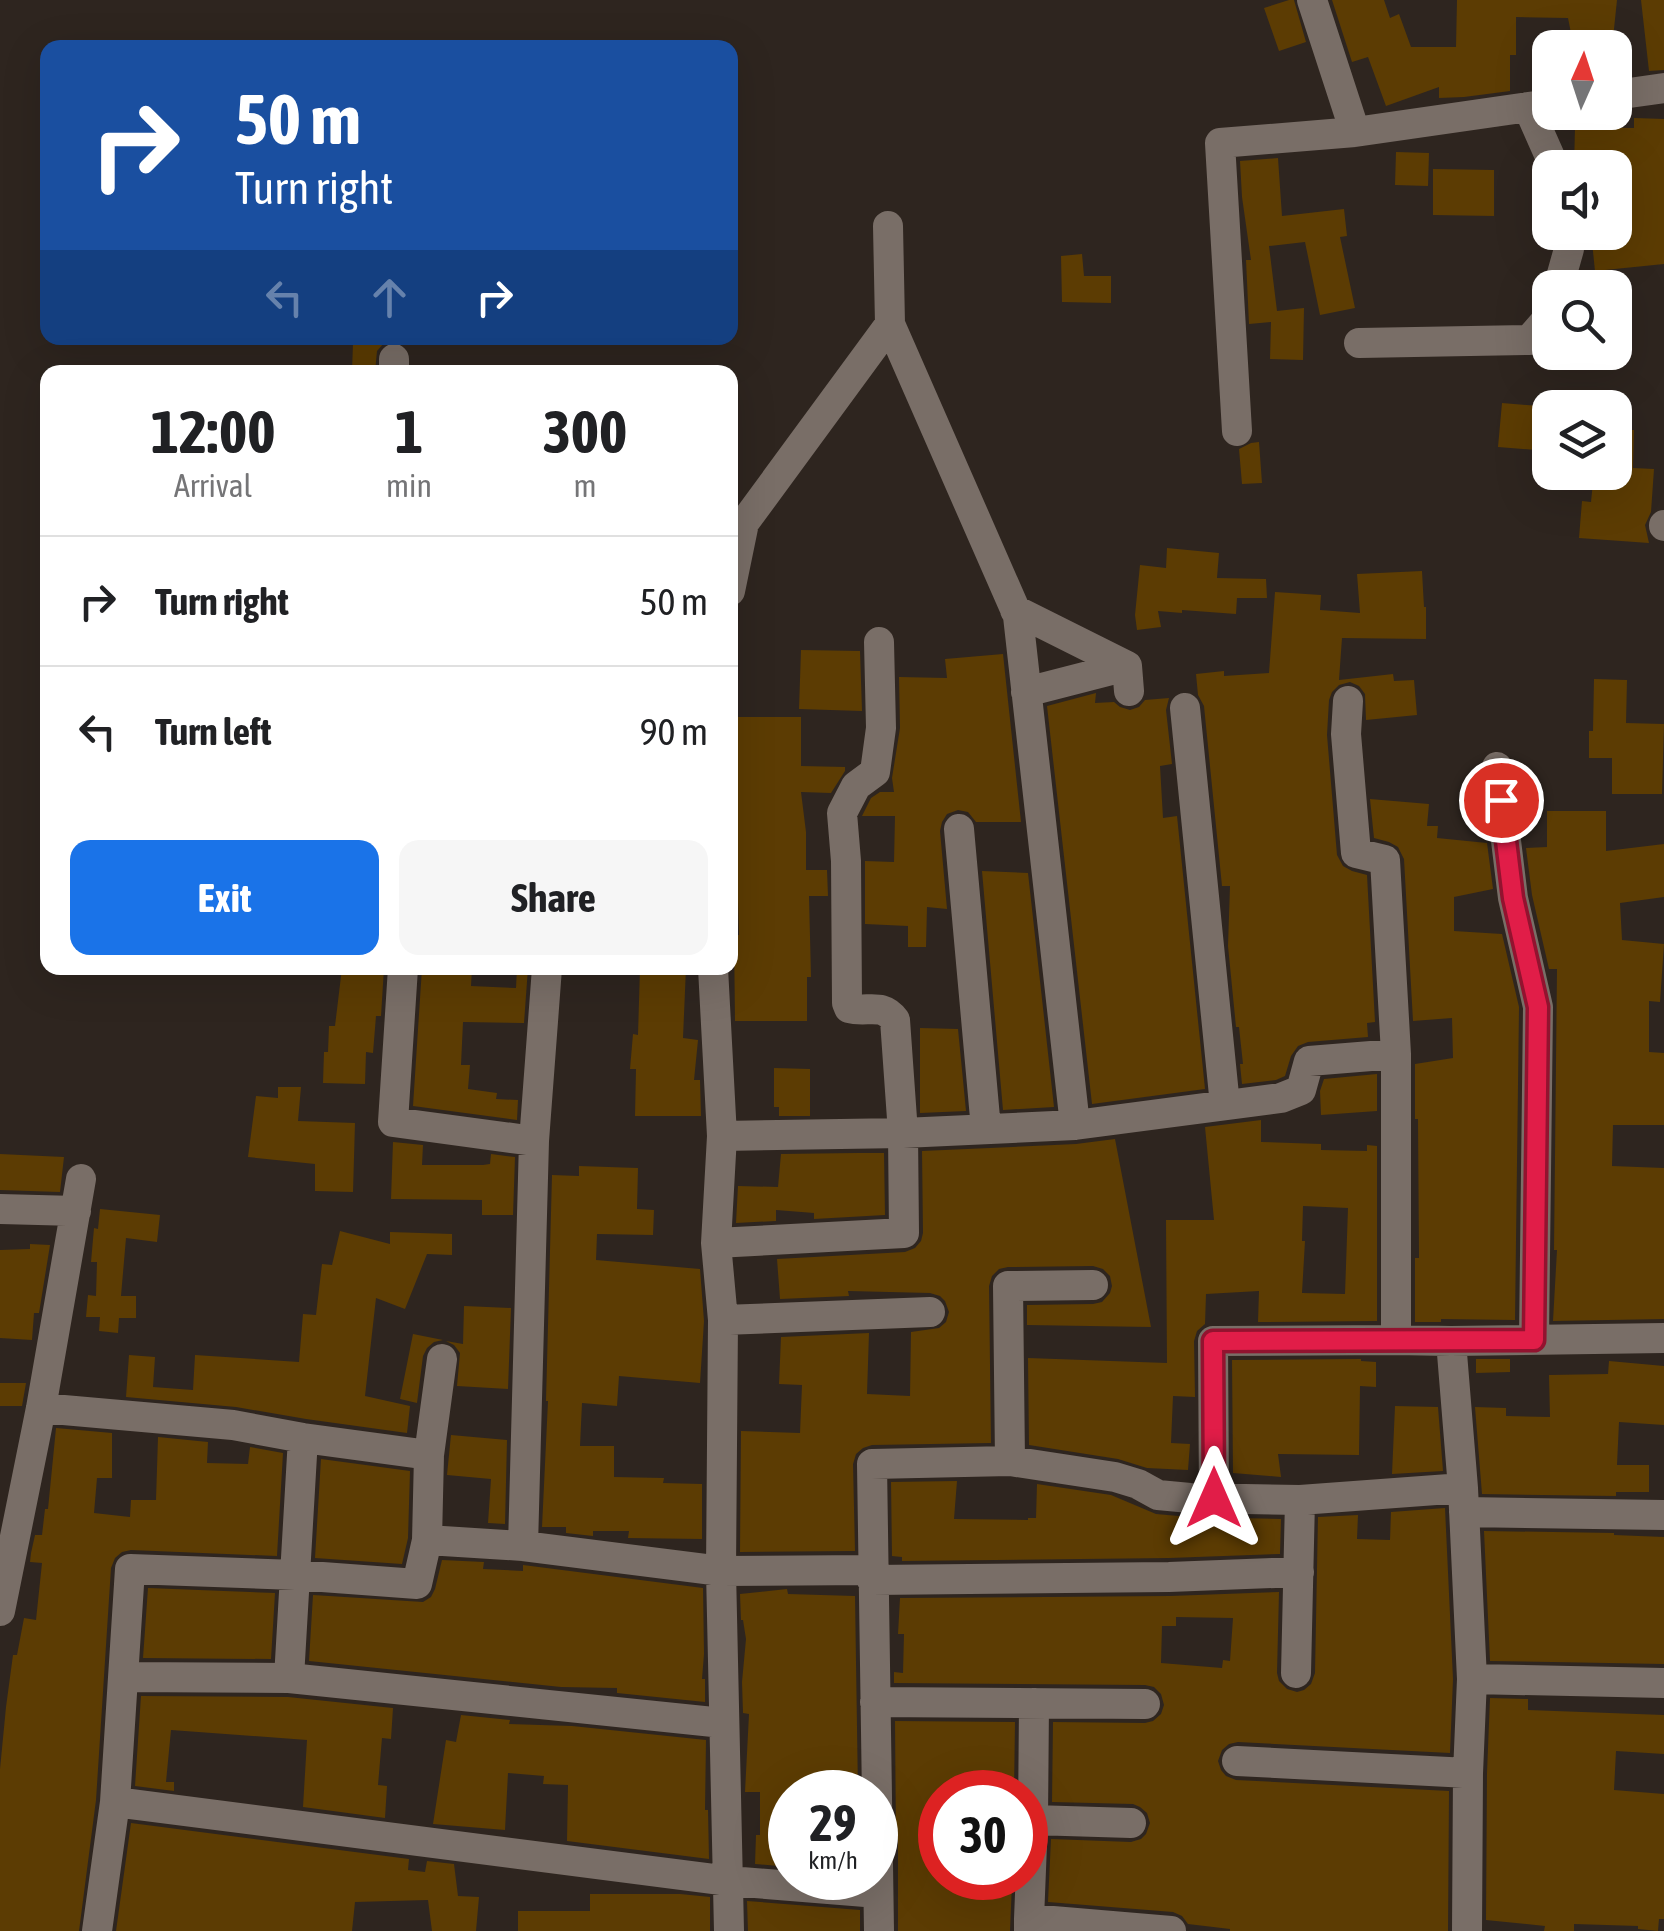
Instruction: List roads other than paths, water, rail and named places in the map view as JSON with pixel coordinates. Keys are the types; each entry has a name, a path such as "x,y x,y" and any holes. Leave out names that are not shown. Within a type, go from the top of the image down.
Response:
{"street":[{"path":"1312,0 1355,132"},
{"path":"1632,93 1664,88"},
{"path":"1237,432 1220,143 1355,132 1532,107"},
{"path":"888,226 890,324 1018,616 1075,1125"},
{"path":"738,552 744,523 890,324"},
{"path":"1359,343 1529,340 1532,337"},
{"path":"1015,610 1128,679 1026,692"},
{"path":"716,1243 904,1233 903,1133 894,1020 881,1008 855,1010 847,1003 842,813 856,786 875,772 881,728 879,642"},
{"path":"1348,702 1346,734 1356,853 1386,860 1396,1054 1396,1340"},
{"path":"1185,708 1225,1105"},
{"path":"1497,767 1513,898 1538,1007 1534,1340"},
{"path":"958,829 986,1129"},
{"path":"403,975 393,1122 534,1141"},
{"path":"523,1546 534,1141 546,975"},
{"path":"713,975 722,1136 716,1243 723,1320 720,1571 729,1931"},
{"path":"722,1136 1075,1125 1281,1098 1301,1090 1309,1061 1396,1054"},
{"path":"0,1611 81,1179"},
{"path":"0,1208 76,1211"},
{"path":"1010,1461 1008,1286 1093,1285"},
{"path":"723,1320 930,1312"},
{"path":"1214,1498 1213,1341 1664,1338"},
{"path":"1451,1341 1464,1500 1472,1679 1466,1931"},
{"path":"97,1931 115,1802 130,1569 418,1584 426,1540 429,1455 442,1360"},
{"path":"41,1408 233,1425 429,1455"},
{"path":"290,1678 303,1438"},
{"path":"876,1770 872,1464 1010,1461 1114,1477 1158,1495 1464,1500 1664,1515"},
{"path":"1296,1674 1300,1500"},
{"path":"426,1540 523,1546 720,1571 1169,1577 1299,1572"},
{"path":"124,1677 290,1678 723,1722"},
{"path":"1472,1679 1664,1683"},
{"path":"875,1702 1145,1704"},
{"path":"1034,1703 1034,1770"},
{"path":"1237,1762 1468,1773"},
{"path":"115,1802 768,1884"},
{"path":"1048,1820 1130,1823"},
{"path":"878,1900 879,1931"},
{"path":"1030,1900 1029,1925 1171,1931"}]}
